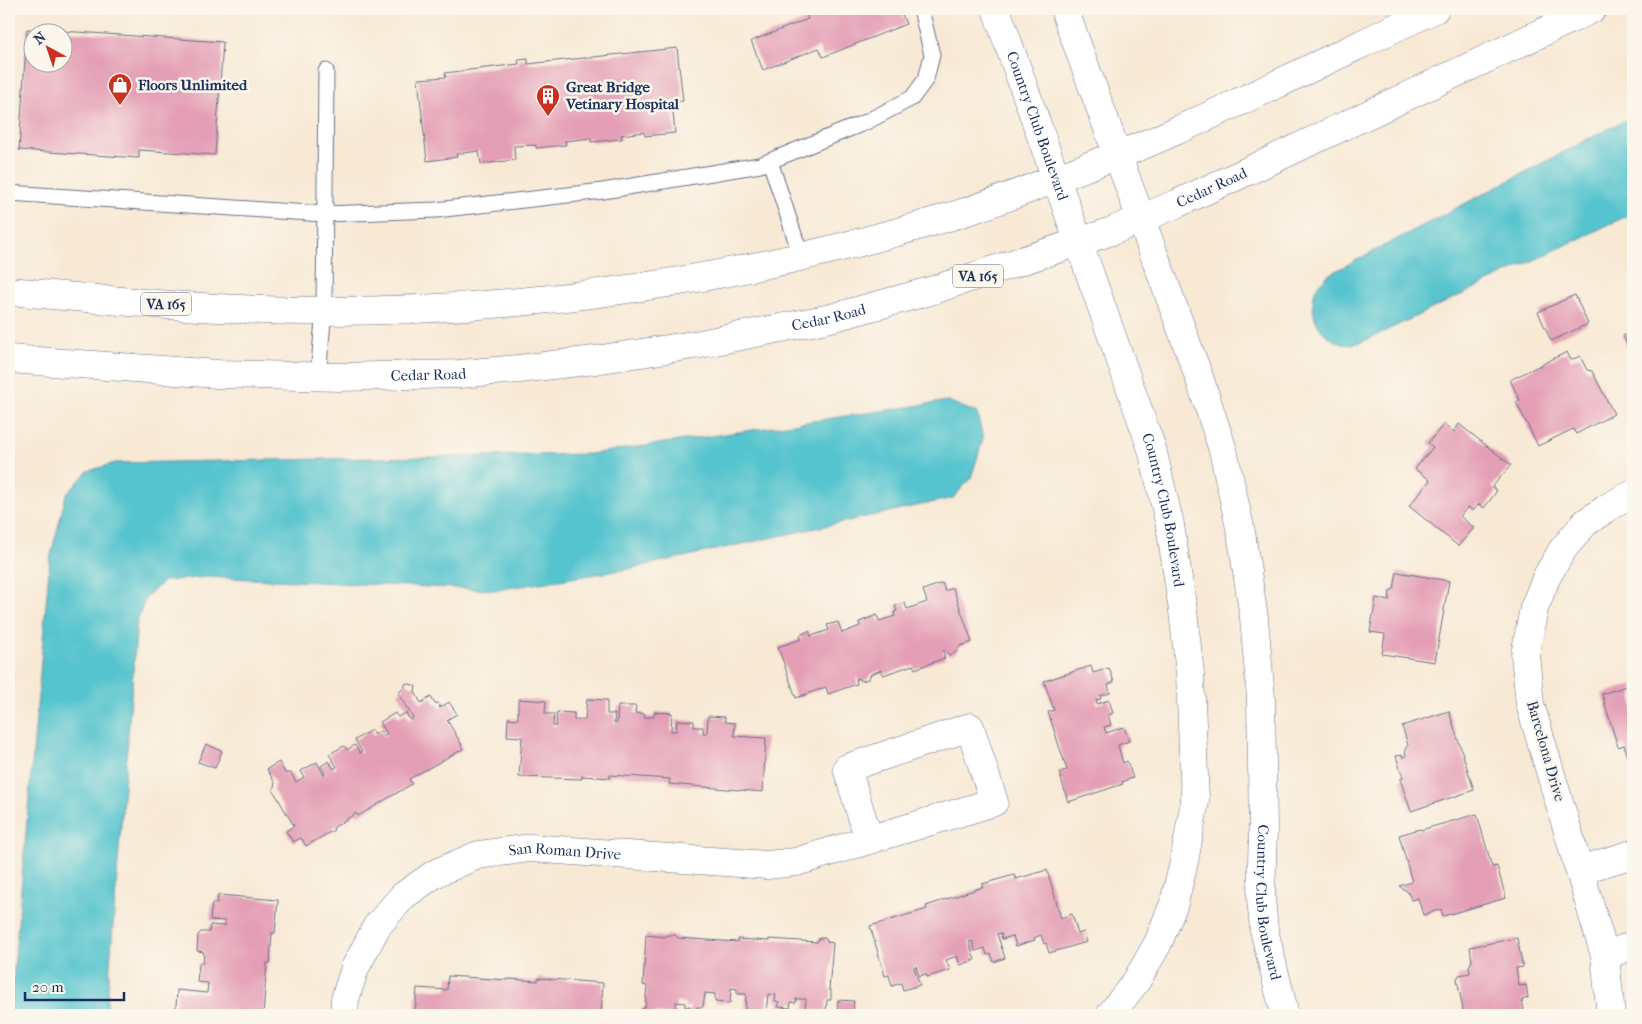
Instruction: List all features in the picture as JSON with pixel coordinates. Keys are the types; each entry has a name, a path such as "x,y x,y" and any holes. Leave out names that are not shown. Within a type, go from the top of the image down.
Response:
{"street":[{"name":"Country Club Boulevard","path":"996,9 1154,458 1170,525 1183,611 1190,674 1195,801 1184,862 1174,903 1158,943 1137,980 1110,1015"},
{"name":"Country Club Boulevard","path":"1064,9 1199,377 1223,450 1241,532 1254,618 1261,698 1263,829 1261,898 1264,930 1285,1015"},
{"name":"VA 165","path":"9,291 189,306 324,310 430,307 561,298 668,282 800,256 964,212 1171,134 1435,9"},
{"name":"Cedar Road","path":"9,359 218,374 318,376 459,374 595,360 700,344 831,318 922,294 1078,243 1140,220 1592,9"},
{"name":"Barcelona Drive","path":"1611,1015 1605,956 1530,704 1525,655 1534,608 1547,576 1563,549 1585,523 1610,506 1633,494"},
{"name":"San Roman Drive","path":"344,1015 345,999 355,968 377,926 404,896 436,873 478,855 530,848 767,865 796,862 869,840 994,802 970,728 848,768 869,840"},
{"path":"1580,870 1633,854"},
{"path":"1605,956 1633,946"}],"lane":[{"path":"9,193 324,214 436,210 603,191 760,165 866,122 912,98 926,78 932,55 921,9"},
{"path":"318,376 324,310 326,71"},
{"path":"770,161 800,256"}],"water":[{"path":"1633,116 1633,213 1362,342 1343,344 1335,341 1317,324 1313,308 1315,291 1328,275"},
{"path":"948,401 977,413 983,439 971,478 953,498 628,569 496,590 206,577 164,581 146,597 137,621 106,1015 10,1015 50,559 66,495 88,471 115,463 590,454"}],"building":[{"path":"804,9 900,9 906,24 823,57 819,48 763,70 751,41 808,19"},
{"name":"Floors Unlimited","path":"72,32 223,42 215,155 139,150 139,158 19,150 24,72 72,72"},
{"name":"Great Bridge Vetinary Hospital","path":"677,48 683,101 672,102 675,133 645,136 644,132 621,135 622,139 591,142 591,138 565,141 566,145 536,148 536,145 514,146 515,160 481,164 479,151 456,154 457,157 427,161 418,79 446,77 445,73 519,64 518,60 528,59 528,64"},
{"path":"1575,295 1588,324 1551,341 1538,312"},
{"path":"1633,331 1633,358 1623,336"},
{"path":"1567,352 1571,360 1580,356 1587,370 1592,371 1614,414 1576,434 1573,429 1538,446 1516,402 1520,400 1510,380"},
{"path":"1444,424 1454,432 1459,424 1511,465 1492,487 1497,491 1484,508 1479,504 1473,511 1468,507 1460,516 1474,528 1458,546 1409,506 1430,480 1415,469 1433,447 1428,443"},
{"path":"1397,572 1449,581 1435,662 1382,654 1385,634 1370,632 1376,598 1389,601 1390,591 1394,589"},
{"path":"942,583 945,591 953,588 972,642 960,646 955,653 949,655 944,650 945,658 915,669 913,665 883,675 881,670 871,674 868,679 862,681 856,678 857,684 828,694 826,687 796,698 778,647 801,639 800,635 809,631 811,636 829,630 827,625 838,622 842,633 860,626 859,622 877,615 879,621 895,616 894,612 897,611 895,606 905,603 907,609 927,602 923,590"},
{"path":"1091,666 1093,673 1109,668 1114,682 1108,685 1110,693 1100,696 1101,699 1096,700 1097,704 1109,700 1113,713 1108,715 1111,725 1104,727 1106,733 1124,727 1129,741 1118,745 1123,763 1127,761 1133,778 1122,782 1123,784 1068,802 1059,772 1067,770 1048,712 1054,710 1044,681"},
{"path":"406,683 416,686 415,692 421,703 431,697 435,704 438,703 440,708 449,702 457,714 447,720 463,749 409,779 412,784 358,816 356,813 333,828 334,830 306,846 301,838 293,842 286,831 294,826 273,790 275,783 267,769 279,762 285,773 291,773 296,782 304,777 301,771 317,762 324,775 325,773 321,766 329,761 334,769 337,767 329,754 344,746 347,750 355,745 360,753 362,752 355,740 371,730 374,735 381,731 384,736 387,734 380,722 395,713 398,717 406,713 410,720 413,718 398,693 404,688"},
{"path":"1633,684 1633,772 1624,745 1618,747 1602,694"},
{"path":"518,699 546,701 545,714 554,714 553,726 556,726 557,712 574,713 574,720 585,720 587,699 607,700 607,714 615,714 614,723 617,723 618,706 636,706 635,713 645,714 644,717 654,717 654,712 672,713 671,731 676,731 677,720 694,721 694,727 703,727 703,733 707,733 708,716 725,717 725,722 735,723 734,736 766,738 763,792 669,784 670,779 610,775 610,778 582,776 582,779 519,777 522,737 507,736 508,718 518,719"},
{"path":"1449,711 1474,790 1411,811 1400,779 1403,778 1396,756 1403,755 1403,758 1406,756 1405,749 1408,745 1402,726"},
{"path":"206,744 222,751 215,768 198,762"},
{"path":"1477,814 1492,867 1497,866 1506,898 1443,916 1441,909 1423,915 1418,898 1411,900 1408,892 1399,886 1412,882 1399,835"},
{"path":"1047,870 1061,918 1072,914 1078,934 1084,932 1087,942 1049,953 1041,935 1034,938 1035,940 1016,946 1013,936 1002,939 1001,933 997,934 1005,958 994,962 991,954 987,955 985,948 975,951 972,941 969,942 975,960 960,965 957,956 946,960 950,970 927,977 926,974 919,976 916,966 914,967 920,985 903,990 901,983 892,986 889,975 885,976 870,926 927,909 926,906 983,887 982,884 1014,875 1016,879"},
{"path":"218,895 278,900 275,933 272,933 270,963 267,963 263,1015 213,1015 214,1011 176,1008 177,990 207,993 208,983 197,982 199,963 203,963 204,952 197,951 198,935 201,932 209,932 210,925 225,926 225,921 210,920 212,903 217,903"},
{"path":"646,935 665,937 667,935 675,935 678,938 738,942 738,939 769,941 769,939 817,942 819,938 825,938 828,942 833,943 829,990 831,990 831,1000 827,1000 826,1011 805,1009 806,999 796,999 796,1003 791,1002 790,1008 778,1007 779,1002 775,1001 776,995 768,994 766,1015 745,1014 746,994 737,994 737,989 731,988 730,1003 715,1002 715,994 705,993 703,1007 697,1007 696,1012 699,1012 699,1015 685,1015 689,1013 690,1006 685,1007 685,1003 676,1002 675,1015 650,1013 650,1015 641,1015 642,1009 645,1007 647,986 643,985"},
{"path":"1517,938 1523,967 1516,968 1519,986 1526,985 1528,998 1522,1000 1525,1015 1464,1015 1457,979 1459,975 1470,973 1469,966 1472,961 1470,947"},
{"path":"448,976 538,981 538,978 603,983 601,1015 415,1015 417,988 447,990"},
{"path":"838,1000 854,1001 853,1015 837,1015"}],"place":[{"name":"Floors Unlimited","path":"120,106"},
{"name":"Great Bridge Vetinary Hospital","path":"548,117"}]}
